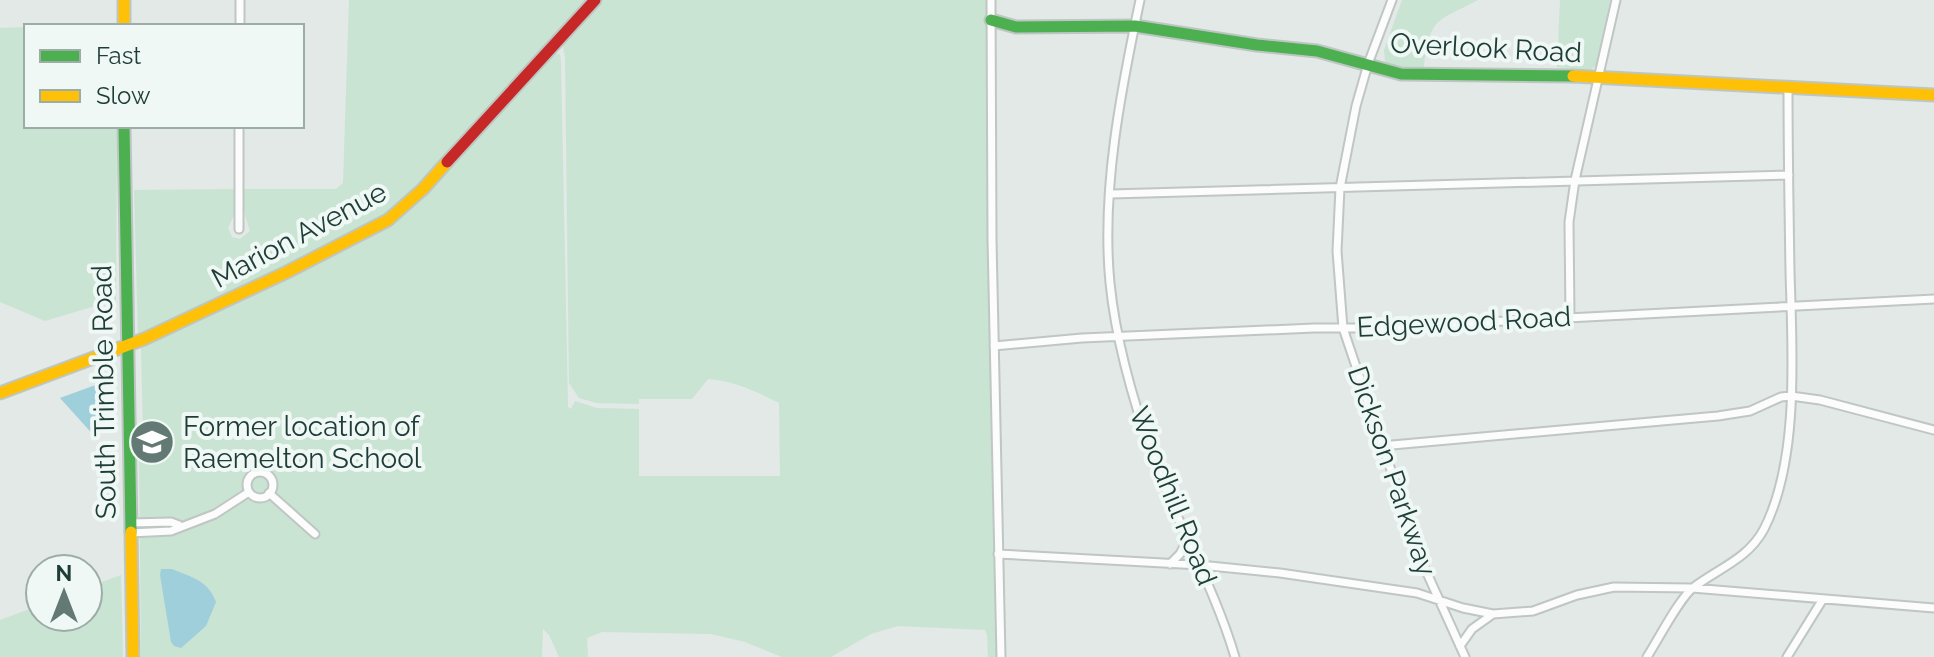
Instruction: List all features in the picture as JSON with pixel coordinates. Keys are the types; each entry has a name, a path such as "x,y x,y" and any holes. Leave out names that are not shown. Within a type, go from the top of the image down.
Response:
{"street":[{"path":"124,0 124,24"},
{"path":"240,0 240,24"},
{"name":"Marion Avenue","path":"0,393 127,347 329,251 395,215 423,189 595,0"},
{"path":"991,0 1001,657"},
{"name":"Woodhill Road","path":"1140,0 1118,116 1111,194 1109,273 1120,338 1143,427 1162,479 1223,619 1235,657"},
{"name":"Dickson Parkway","path":"1392,0 1356,106 1340,188 1337,251 1343,328 1422,562 1465,657"},
{"path":"1570,318 1567,236 1575,180 1616,0"},
{"name":"Overlook Road","path":"991,20 1016,27 1135,26 1317,51 1401,74 1542,74 1934,95"},
{"path":"1647,657 1692,588 1737,561 1763,530 1784,460 1791,396 1788,88"},
{"name":"South Trimble Road","path":"124,128 133,657"},
{"path":"239,128 239,229"},
{"path":"1111,194 1789,175"},
{"name":"Edgewood Road","path":"994,346 1934,299"},
{"path":"1381,446 1718,416 1750,411 1781,397 1791,396 1820,400 1934,430"},
{"path":"249,492 247,480 261,472 268,475 272,482 269,493"},
{"path":"130,528 171,522 179,525 206,518 249,492"},
{"path":"249,492 259,497 269,493"},
{"path":"269,493 315,534"},
{"path":"1170,564 1188,539"},
{"path":"998,554 1200,565 1319,578 1417,593 1493,614 1533,611 1577,595 1614,587 1692,588 1934,608"},
{"path":"1787,657 1823,599"},
{"path":"1460,646 1472,629 1493,614"}],"green space":[{"path":"349,0 591,0 424,183 393,211 316,254 138,335 134,190 235,189 234,215 228,228 232,237 240,239 250,231 244,212 244,189 336,189 343,183"},
{"path":"600,0 987,0 988,240 997,657 988,657 985,630 898,626 871,634 831,657 782,657 745,642 711,634 602,632 587,638 588,657 559,657 543,629 542,657 141,657 141,348 374,233 552,53 560,54 561,62 568,407 571,409 575,401 597,408 639,409 639,476 780,476 779,403 753,391 708,379 692,399 639,399 639,404 597,403 579,398 569,383 565,57 562,42"},
{"path":"1402,0 1478,0 1438,23 1429,39 1424,67 1395,67 1385,62 1384,50"},
{"path":"1560,0 1610,0 1597,64 1591,70 1557,67"},
{"path":"24,27 24,128 117,128 116,304 95,306 45,321 0,302 0,28"},
{"path":"121,575 123,657 0,657 0,620 24,611 24,633 104,633 104,581"}],"water":[{"path":"105,384 105,413 98,440 60,398"},
{"path":"161,569 172,569 204,584 216,602 206,626 181,648 171,642 160,575"}],"traffic: fast":[{"path":"991,20 1016,27 1135,26 1317,51 1401,74 1573,76"},
{"path":"124,128 131,532"}],"traffic: slow":[{"path":"124,0 124,24"},
{"path":"1573,76 1934,95"},
{"path":"0,393 144,339 287,272 388,220 423,189 447,162"},
{"path":"131,532 133,657"}],"traffic: jam":[{"path":"447,162 595,0"}],"place":[{"name":"Former location of Raemelton School","path":"152,442"}]}
